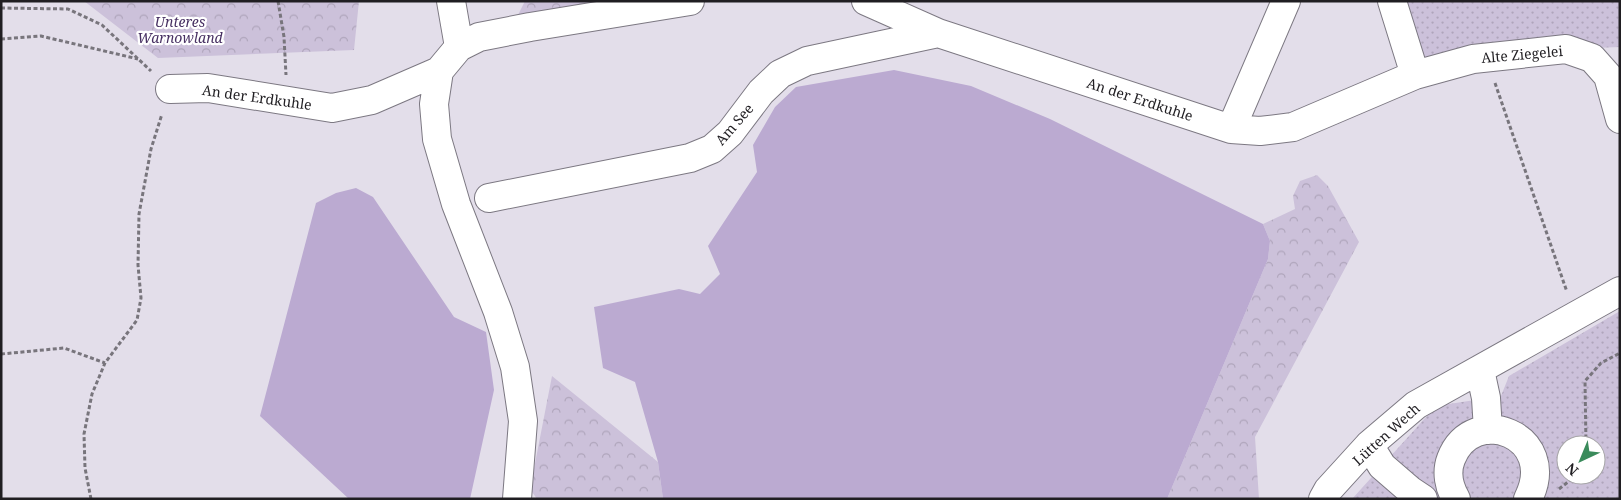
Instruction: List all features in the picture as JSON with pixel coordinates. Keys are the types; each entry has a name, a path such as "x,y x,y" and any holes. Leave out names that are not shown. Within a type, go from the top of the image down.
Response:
{"street":[{"path":"452,1 460,47"},
{"name":"An der Erdkuhle","path":"170,90 208,88 332,108 372,100 439,71 460,47 479,37 690,1"},
{"name":"An der Erdkuhle","path":"866,1 938,33 1231,130 1260,131 1293,127 1415,75"},
{"path":"1231,130 1286,1"},
{"path":"1392,1 1415,75"},
{"name":"Am See","path":"488,198 690,158 712,149 730,133 761,92 780,74 807,61 938,33"},
{"name":"Alte Ziegelei","path":"1415,75 1473,59 1566,49 1592,58 1608,76 1620,118"},
{"path":"439,71 434,104 437,140 456,204 498,312 515,367 523,421 518,499"},
{"path":"1488,430 1486,398 1469,375 1620,291"},
{"name":"Lütten Wech","path":"1323,499 1328,490 1369,446 1416,405 1469,375"},
{"path":"1456,499 1448,478 1449,464 1454,451 1463,441 1475,433 1488,430 1502,431 1516,437 1526,446 1534,458 1536,473 1534,487 1541,496"},
{"path":"1369,446 1382,466 1423,499"}],"path":[{"path":"278,1 284,37 288,101"},
{"path":"1,8 68,9 102,25 170,90 151,149 139,214 138,265 142,298 137,320 105,363 92,394 84,434 85,468 91,499"},
{"path":"1,39 41,36 139,59"},
{"path":"1486,57 1575,316"},
{"path":"1,354 64,348 105,363"},
{"path":"1586,435 1585,381 1601,363 1620,353"},
{"path":"1541,496 1561,485"}],"green space":[{"name":"Unteres Warnowland","path":"84,1 359,1 354,50 158,58"},
{"path":"525,1 620,1 516,19"},
{"path":"1392,1 1620,1 1620,47 1566,49 1415,75"},
{"path":"1317,175 1328,186 1359,242 1255,437 1259,499 1167,499 1268,259 1270,241 1263,224 1295,209 1293,196 1300,181"},
{"path":"1620,311 1620,499 1352,499 1436,406 1501,396 1509,376"},
{"path":"552,376 658,462 663,499 537,499 530,489"}],"shaded area":[{"path":"894,70 971,86 1050,119 1263,224 1270,241 1268,259 1167,499 663,499 658,462 635,382 603,368 594,307 679,289 700,294 720,274 708,246 757,172 753,145 775,107 796,87"},
{"path":"356,188 373,197 454,317 486,332 494,390 470,499 349,499 260,416 316,203 336,193"}]}
